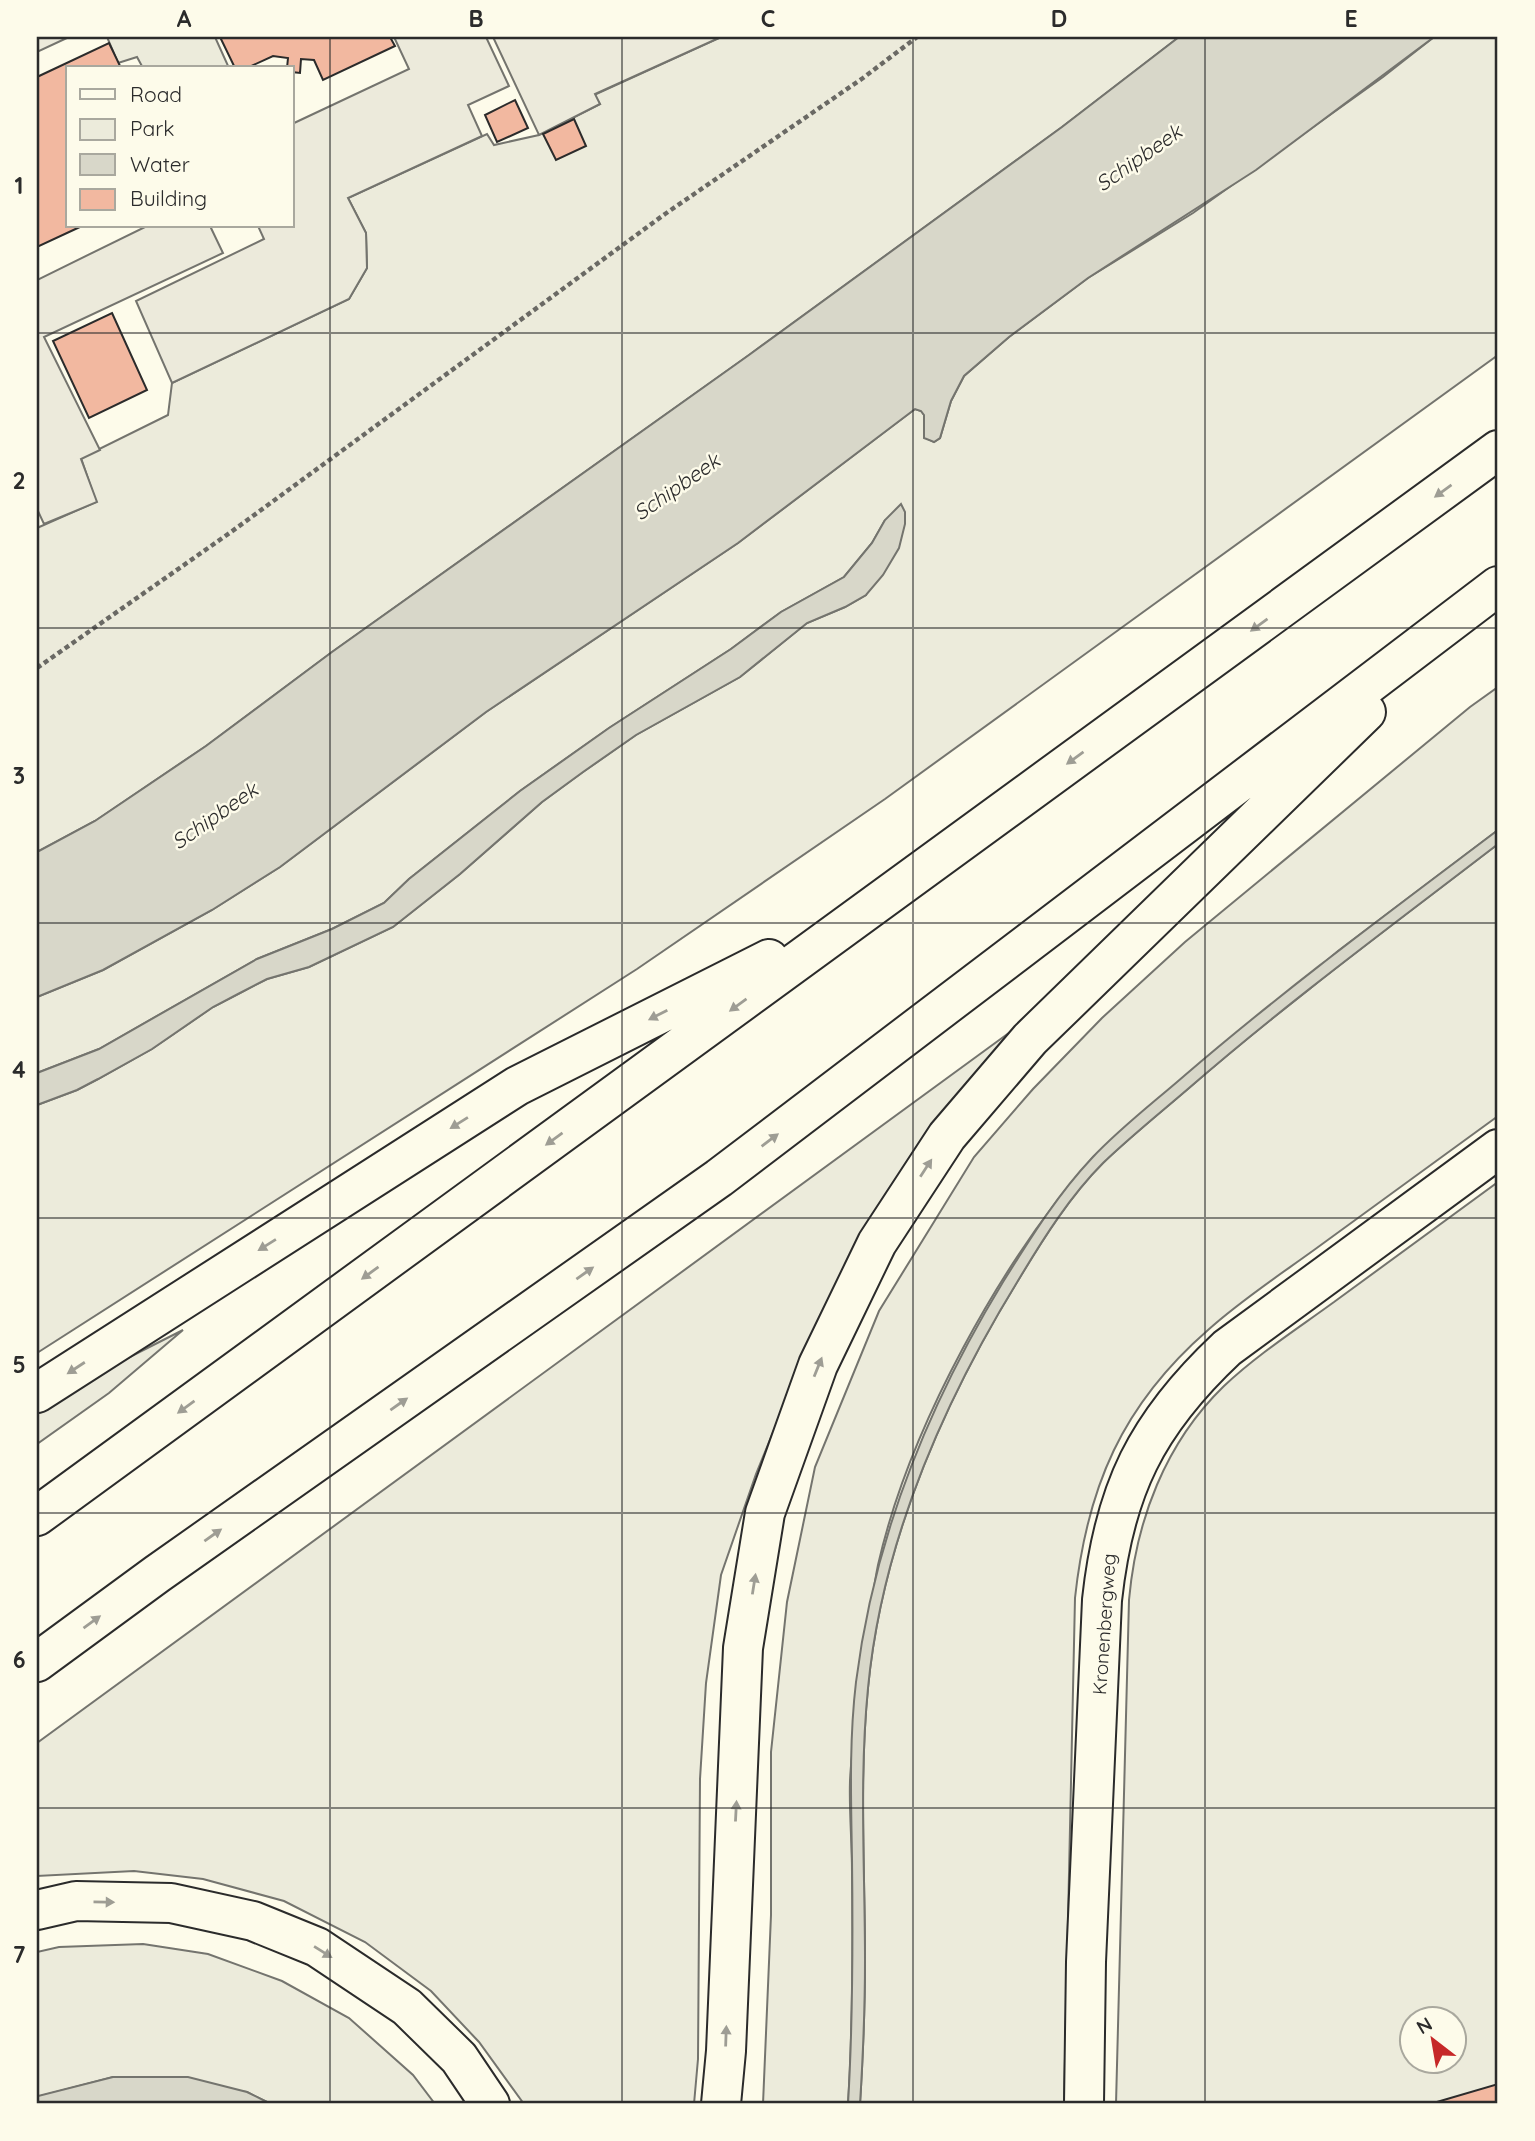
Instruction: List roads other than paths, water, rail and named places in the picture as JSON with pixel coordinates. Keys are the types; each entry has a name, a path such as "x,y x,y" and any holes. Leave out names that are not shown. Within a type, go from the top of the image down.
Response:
{"main road":[{"path":"37,1516 1498,450"},
{"path":"37,1662 157,1574 719,1178 1493,590"},
{"path":"721,2104 743,1648 765,1513 818,1365 877,1243 947,1136 1030,1039 1493,590"},
{"path":"37,1393 517,1086 872,907"},
{"name":"Kronenbergweg","path":"1084,2104 1086,1962 1102,1600 1106,1560 1114,1522 1127,1485 1144,1449 1165,1416 1191,1384 1227,1348 1498,1149"},
{"path":"37,1910 76,1901 171,1903 253,1922 317,1947 407,2007 459,2058 490,2104"}],"water":[{"name":"Schipbeek","path":"1179,37 1434,37 1256,170 1088,278 1009,337 964,376 951,401 940,438 934,442 924,438 924,415 915,409 738,543 486,712 280,867 212,910 103,970 37,997 37,852 95,821 206,746 332,652 749,355 1062,127"},
{"path":"901,504 905,512 905,524 899,548 883,575 866,595 807,623 740,677 636,735 583,772 542,802 460,874 393,927 309,967 267,979 213,1007 152,1049 98,1079 37,1105 37,1073 99,1049 257,959 332,929 384,903 409,879 520,791 609,728 731,649 781,612 844,577 872,543 885,520"},
{"path":"1498,830 1498,844 1264,1025 1103,1163 1079,1189 1047,1233 965,1375 920,1475 902,1527 875,1633 865,1722 865,1978 860,2104 848,2104 852,1982 851,1748 856,1682 864,1629 891,1525 908,1474 951,1376 1003,1282 1034,1234 1067,1187 1103,1147 1261,1012"},
{"path":"113,2077 188,2077 247,2092 271,2104 37,2104 38,2096"}]}
